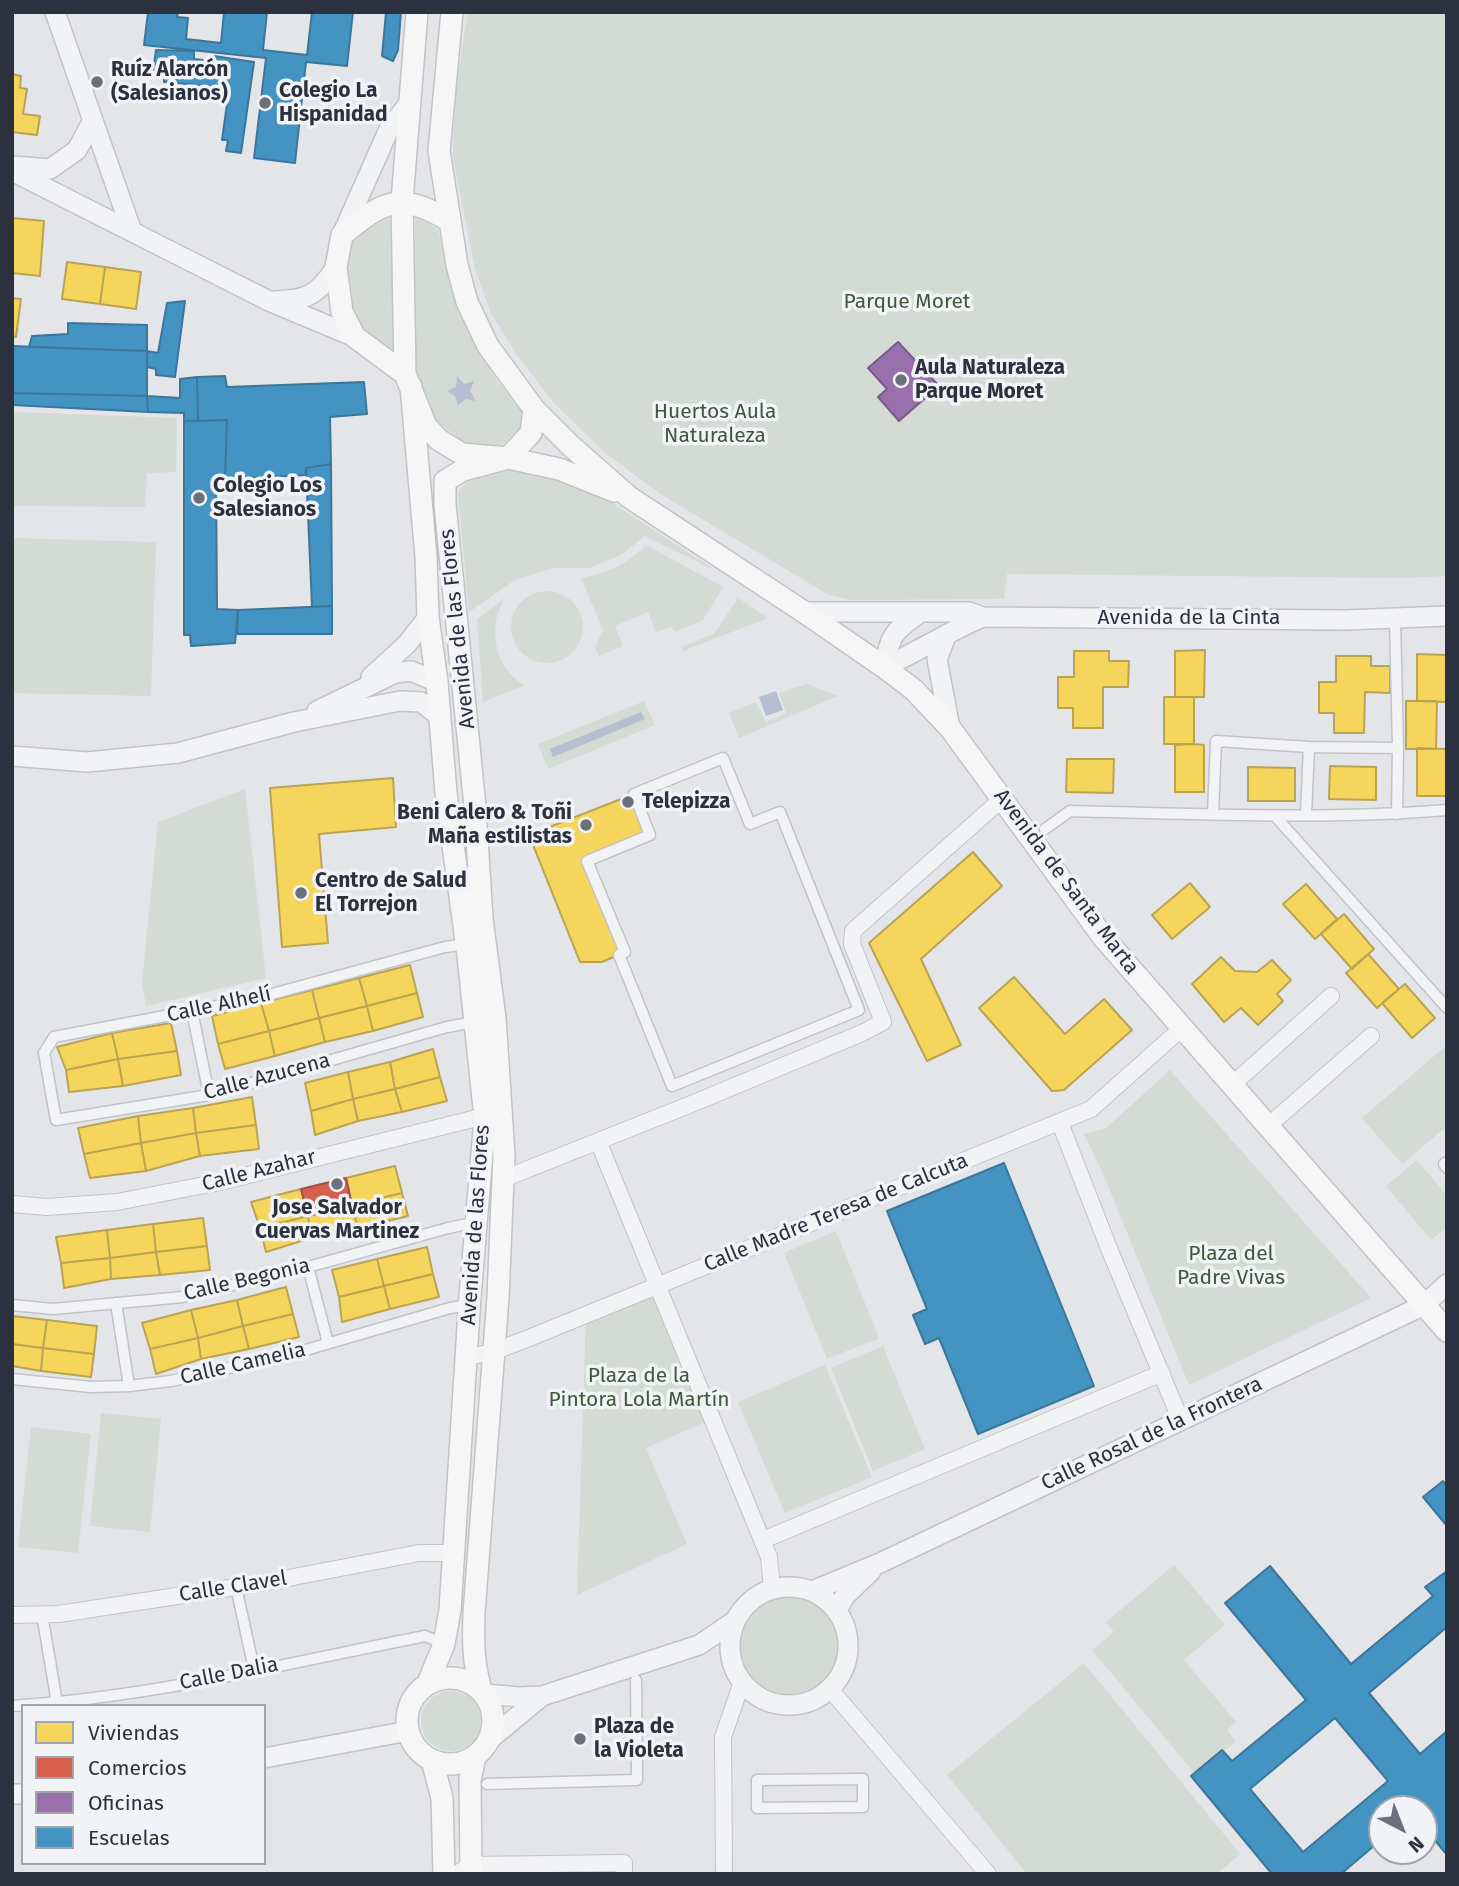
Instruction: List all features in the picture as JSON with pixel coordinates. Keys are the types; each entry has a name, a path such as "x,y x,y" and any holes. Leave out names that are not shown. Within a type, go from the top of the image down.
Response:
{"main road":[{"name":"Avenida de Santa Marta","path":"417,12 402,201 408,380 426,426 439,440 462,454 508,458 559,469 629,497"},
{"name":"Avenida de Santa Marta","path":"453,12 439,151 448,220 467,302 488,346 534,409 570,446 629,497 804,612 914,690 950,728 1103,937 1447,1331"},
{"path":"408,380 355,337 342,312 336,267 342,234 373,209 402,201 430,209 448,220"},
{"name":"Avenida de las Flores","path":"408,380 446,793 475,1021 504,1155 474,1613 474,1660 483,1692"},
{"path":"445,504 445,481 463,470 508,458 531,433 534,409"},
{"name":"Avenida de las Flores","path":"437,681 443,661 431,541 445,504"},
{"name":"Avenida de las Flores","path":"428,1683 444,1644 450,1610 477,1222 493,1114 495,1018 482,919 471,768 445,504"},
{"name":"Avenida de las Flores","path":"437,681 447,695 454,755 471,768"},
{"path":"466,1871 470,1780 475,1756 490,1739 494,1723 492,1708 483,1692 470,1682 442,1678 428,1683 413,1699 409,1709 408,1731 417,1748 432,1760 454,1763 475,1756"},
{"path":"432,1760 442,1798 444,1874"}],"street":[{"path":"55,12 131,229"},
{"path":"342,234 389,129 410,102"},
{"path":"12,168 50,169 76,150 92,122"},
{"path":"12,168 268,301 355,337"},
{"path":"268,301 298,300 313,293 326,282 336,267"},
{"name":"Avenida de la Cinta","path":"804,612 969,612 983,617 1395,619 1447,616"},
{"path":"884,667 895,631 919,612"},
{"path":"353,693 407,644 428,617"},
{"name":"Avenida de la Cinta","path":"884,667 983,617"},
{"path":"1395,619 1397,814"},
{"path":"947,634 937,659 950,728"},
{"path":"294,722 396,673 411,671 437,681"},
{"path":"400,701 437,681"},
{"path":"12,756 87,762 178,753 294,722 400,701 422,702 439,716"},
{"path":"1213,814 1216,741 1309,747 1398,748"},
{"path":"1306,815 1309,747"},
{"path":"723,758 750,824 780,812 859,1010 672,1086 618,955 625,952 587,861 650,835 634,794 723,758"},
{"path":"503,1179 714,1095 883,1022 852,944 853,931 1002,799"},
{"path":"1045,829 1070,811 1275,816 1397,814 1447,810"},
{"path":"1275,816 1447,1008"},
{"name":"Calle Alhelí","path":"56,1121 44,1053 54,1037 250,1000 445,947 467,944"},
{"path":"1232,1085 1331,996"},
{"path":"192,1011 209,1095"},
{"name":"Calle Azucena","path":"56,1121 209,1095 475,1021"},
{"name":"Calle Madre Teresa de Calcuta","path":"467,1357 493,1352 1091,1109 1182,1028"},
{"path":"1268,1126 1371,1036"},
{"name":"Calle Azahar","path":"12,1204 47,1207 117,1202 220,1182 493,1114"},
{"path":"1060,1123 1181,1421"},
{"path":"598,1141 769,1557 772,1589"},
{"path":"1447,1162 1444,1164 1447,1168"},
{"name":"Calle Begonia","path":"12,1305 53,1309 183,1297 477,1222"},
{"path":"308,1267 328,1343"},
{"name":"Calle Rosal de la Frontera","path":"812,1591 880,1563 1424,1305 1447,1284"},
{"path":"116,1303 129,1386"},
{"name":"Calle Camelia","path":"12,1379 91,1387 171,1381 292,1354 450,1308 470,1305"},
{"path":"762,1540 1162,1373"},
{"name":"Calle Clavel","path":"12,1615 60,1614 236,1587 419,1553 454,1553"},
{"name":"Calle Rosal de la Frontera","path":"837,1610 845,1595 880,1563"},
{"path":"236,1587 254,1670"},
{"path":"792,1587 812,1591 826,1599 837,1610 847,1634 848,1660 841,1676 830,1689 811,1702 780,1705 757,1696 742,1682 734,1668 730,1653 736,1619 745,1606 772,1589 792,1587"},
{"path":"42,1614 57,1703"},
{"path":"483,1692 520,1697 542,1696 699,1645 736,1619"},
{"name":"Calle Dalia","path":"42,1704 168,1686 425,1636 444,1644"},
{"path":"699,1645 730,1653"},
{"path":"487,1784 638,1780 636,1680"},
{"path":"724,1874 723,1737 742,1682"},
{"path":"830,1689 988,1874"},
{"path":"490,1739 542,1696"},
{"path":"266,1758 408,1731"},
{"path":"863,1779 863,1807 757,1808 757,1780 863,1779"},
{"path":"466,1871 624,1863 624,1874"}],"green space":[{"name":"Parque Moret","path":"468,12 1447,12 1447,576 1405,578 1007,574 1004,599 852,600 829,595 662,495 604,452 554,403 516,354 491,313 475,269 453,156 455,92"},
{"path":"415,215 438,230 458,313 496,379 522,411 522,426 500,447 464,443 435,419 415,378"},
{"path":"394,216 395,354 372,337 359,322 350,300 346,274 353,242 367,230"},
{"path":"12,412 177,418 176,472 147,473 145,507 12,506"},
{"path":"525,467 577,480 718,572 645,536 621,555 589,568 554,568 515,580 469,612 458,494 462,487 477,477"},
{"path":"12,538 156,542 151,696 12,693"},
{"path":"646,545 723,587 703,620 675,632 672,627 656,632 648,612 615,626 623,646 599,656 595,647 603,630 581,578 616,567"},
{"path":"547,591 567,597 577,607 583,627 577,647 567,657 547,663 527,657 517,647 511,627 517,607 527,597"},
{"path":"505,598 496,621 497,646 506,669 525,685 483,702 477,619"},
{"path":"738,598 768,618 683,651 681,647 714,634"},
{"path":"807,684 838,696 739,738 729,713 756,702 766,722 786,713 779,693"},
{"path":"644,701 655,725 548,769 538,744"},
{"path":"245,789 266,978 146,1006 142,982 158,822"},
{"path":"1447,1045 1447,1126 1402,1164 1362,1118"},
{"name":"Plaza del Padre Vivas","path":"1170,1070 1371,1298 1189,1385 1104,1176 1084,1134 1105,1129"},
{"path":"1417,1160 1447,1196 1447,1227 1431,1240 1386,1186"},
{"path":"836,1231 879,1338 827,1359 784,1253"},
{"name":"Plaza de la Pintora Lola Martín","path":"658,1286 712,1419 646,1448 687,1544 577,1595 586,1315"},
{"path":"883,1346 925,1449 873,1471 831,1368"},
{"path":"825,1365 872,1477 785,1513 738,1402"},
{"path":"101,1413 161,1419 150,1532 90,1526"},
{"path":"31,1427 91,1434 78,1553 18,1547"},
{"path":"1174,1565 1225,1625 1184,1660 1236,1722 1227,1730 1236,1741 1196,1775 1092,1650 1114,1632 1106,1622"},
{"path":"790,1594 809,1598 826,1609 837,1626 841,1645 837,1664 826,1681 809,1692 790,1696 771,1692 754,1681 743,1664 739,1645 743,1626 754,1609 771,1598"},
{"path":"1084,1663 1240,1854 1217,1874 1027,1874 947,1775"},
{"path":"451,1691 468,1696 476,1704 481,1721 476,1738 468,1746 451,1751 434,1746 426,1738 421,1721 426,1704 434,1696"}],"water":[{"path":"457,376 464,384 474,381 470,391 476,401 466,399 458,405 455,396 447,391 456,387"},
{"path":"776,691 783,710 766,716 759,697"},
{"path":"641,712 645,719 553,757 550,749"}],"building: Viviendas":[{"path":"12,74 21,76 20,88 27,89 23,114 40,116 37,135 12,132"},
{"path":"12,218 44,221 40,276 12,273"},
{"path":"67,262 105,267 100,304 62,299"},
{"path":"105,267 141,272 136,309 100,304"},
{"path":"12,298 21,299 16,337 12,336"},
{"path":"1205,650 1204,697 1175,697 1175,651"},
{"path":"1074,651 1109,651 1109,661 1129,661 1128,687 1103,687 1103,728 1073,728 1073,708 1058,708 1058,677 1074,677"},
{"path":"1417,654 1447,655 1446,702 1417,701"},
{"path":"1336,656 1371,656 1371,666 1390,666 1390,693 1365,692 1364,733 1334,733 1334,713 1319,713 1319,682 1336,682"},
{"path":"1164,697 1194,697 1194,744 1164,744"},
{"path":"1406,701 1437,701 1436,749 1406,749"},
{"path":"1175,745 1204,745 1204,792 1175,792"},
{"path":"1417,748 1446,749 1446,796 1417,796"},
{"path":"1067,759 1114,759 1113,793 1066,792"},
{"path":"1330,766 1376,767 1376,800 1329,799"},
{"path":"1248,767 1295,768 1295,801 1248,801"},
{"name":"Centro de Salud El Torrejon","path":"393,778 396,827 319,834 328,943 282,947 270,788"},
{"path":"634,794 650,835 587,861 625,952 602,962 580,962 529,835"},
{"path":"973,852 1002,886 921,959 961,1045 927,1061 869,943"},
{"path":"1190,883 1210,907 1172,939 1152,915"},
{"path":"1306,884 1337,919 1315,939 1283,904"},
{"path":"1344,914 1374,949 1352,969 1321,934"},
{"path":"1368,954 1399,989 1377,1008 1346,973"},
{"path":"1221,957 1235,971 1257,972 1272,960 1291,980 1277,994 1283,1001 1258,1025 1241,1008 1224,1022 1192,984"},
{"path":"410,965 417,993 367,1006 359,978"},
{"path":"1014,977 1065,1034 1104,999 1132,1030 1064,1090 1052,1091 979,1008"},
{"path":"359,978 367,1006 319,1018 312,990"},
{"path":"1405,984 1435,1018 1412,1038 1382,1003"},
{"path":"312,990 319,1018 269,1031 261,1003"},
{"path":"417,993 423,1017 373,1031 367,1006"},
{"path":"261,1003 269,1031 218,1044 212,1016"},
{"path":"367,1006 373,1031 325,1042 319,1018"},
{"path":"319,1018 325,1042 275,1056 269,1031"},
{"path":"171,1023 177,1051 118,1059 112,1033"},
{"path":"269,1031 275,1056 225,1069 218,1044"},
{"path":"112,1033 118,1059 66,1070 57,1047"},
{"path":"433,1049 440,1077 395,1089 390,1062"},
{"path":"177,1051 181,1075 123,1086 118,1059"},
{"path":"118,1059 123,1086 69,1092 66,1070"},
{"path":"390,1062 395,1089 353,1099 348,1072"},
{"path":"348,1072 353,1099 311,1111 305,1083"},
{"path":"440,1077 447,1101 402,1112 395,1089"},
{"path":"395,1089 402,1112 358,1121 353,1099"},
{"path":"252,1097 256,1125 196,1133 193,1108"},
{"path":"353,1099 358,1121 315,1135 311,1111"},
{"path":"193,1108 196,1133 141,1143 138,1116"},
{"path":"138,1116 141,1143 84,1154 78,1128"},
{"path":"256,1125 259,1149 200,1156 196,1133"},
{"path":"196,1133 200,1156 146,1171 141,1143"},
{"path":"141,1143 146,1171 90,1178 84,1154"},
{"path":"395,1166 402,1193 352,1205 346,1178"},
{"path":"301,1189 308,1216 260,1228 251,1202"},
{"path":"402,1193 408,1216 358,1228 352,1205"},
{"path":"352,1205 358,1228 311,1238 308,1216"},
{"path":"308,1216 311,1238 266,1252 260,1228"},
{"path":"203,1218 207,1246 156,1252 153,1224"},
{"path":"153,1224 156,1252 110,1258 107,1230"},
{"path":"107,1230 110,1258 61,1263 56,1237"},
{"path":"207,1246 210,1270 160,1275 156,1252"},
{"path":"427,1247 433,1274 384,1286 377,1259"},
{"path":"156,1252 160,1275 111,1279 110,1258"},
{"path":"110,1258 111,1279 64,1288 61,1263"},
{"path":"377,1259 384,1286 339,1297 332,1270"},
{"path":"433,1274 439,1297 390,1309 384,1286"},
{"path":"384,1286 390,1309 342,1322 339,1297"},
{"path":"286,1287 293,1314 243,1326 237,1300"},
{"path":"237,1300 243,1326 198,1338 191,1310"},
{"path":"191,1310 198,1338 150,1349 142,1323"},
{"path":"293,1314 299,1337 249,1349 243,1326"},
{"path":"12,1316 47,1320 43,1348 12,1344"},
{"path":"47,1320 97,1326 94,1354 43,1348"},
{"path":"243,1326 249,1349 201,1359 198,1338"},
{"path":"198,1338 201,1359 156,1374 150,1349"},
{"path":"12,1344 43,1348 41,1371 12,1366"},
{"path":"43,1348 94,1354 91,1377 41,1371"}],"building: Comercios":[{"path":"346,1178 352,1205 308,1216 301,1189"}],"building: Oficinas":[{"path":"898,342 939,386 899,421 878,397 887,389 868,368"}],"building: Escuelas":[{"path":"148,12 178,12 177,17 188,18 186,39 221,43 224,12 267,12 263,50 307,55 312,12 353,12 347,66 306,62 295,163 254,158 266,58 144,45"},
{"path":"386,12 401,12 398,50 393,61 382,56"},
{"path":"156,50 194,51 194,59 212,61 214,56 254,62 241,153 226,151 228,140 222,140 227,104 224,94 217,87 164,82 164,74 153,72"},
{"path":"185,301 175,377 156,375 156,369 147,367 147,351 158,353 167,303"},
{"path":"68,323 147,325 147,351 29,347 32,336 68,334"},
{"path":"12,346 147,351 147,396 12,393"},
{"path":"225,376 227,387 364,382 367,414 330,417 331,464 306,468 305,475 225,479 227,420 198,421 197,377"},
{"path":"197,377 198,421 184,421 184,413 148,412 147,396 180,398 180,379"},
{"path":"12,393 147,396 148,412 12,405"},
{"path":"227,420 225,479 216,477 217,609 238,610 235,643 191,646 190,635 184,635 184,421"},
{"path":"331,464 332,606 312,607 306,468"},
{"path":"332,606 332,634 237,634 238,610"},
{"path":"1004,1163 1094,1386 978,1434 939,1338 925,1344 913,1315 927,1309 887,1211"},
{"path":"1443,1481 1447,1486 1447,1526 1423,1497"},
{"path":"1270,1566 1351,1664 1433,1596 1425,1587 1447,1571 1447,1627 1369,1693 1420,1754 1447,1731 1447,1855 1438,1844 1438,1795 1371,1795 1388,1781 1335,1718 1250,1789 1303,1852 1368,1798 1368,1851 1341,1874 1272,1874 1191,1776 1222,1750 1232,1761 1306,1700 1225,1603"}],"place":[{"name":"Ruíz Alarcón (Salesianos)","path":"97,82"},
{"name":"Colegio La Hispanidad","path":"265,103"},
{"name":"Aula Naturaleza Parque Moret","path":"901,380"},
{"name":"Colegio Los Salesianos","path":"199,498"},
{"name":"Telepizza","path":"628,802"},
{"name":"Beni Calero & Toñi Maña estilistas","path":"586,825"},
{"name":"Centro de Salud El Torrejon","path":"301,893"},
{"name":"Jose Salvador Cuervas Martinez","path":"337,1184"},
{"name":"Plaza de la Violeta","path":"580,1739"}],"park label":[{"name":"Huertos Aula Naturaleza","path":"715,424"}]}
